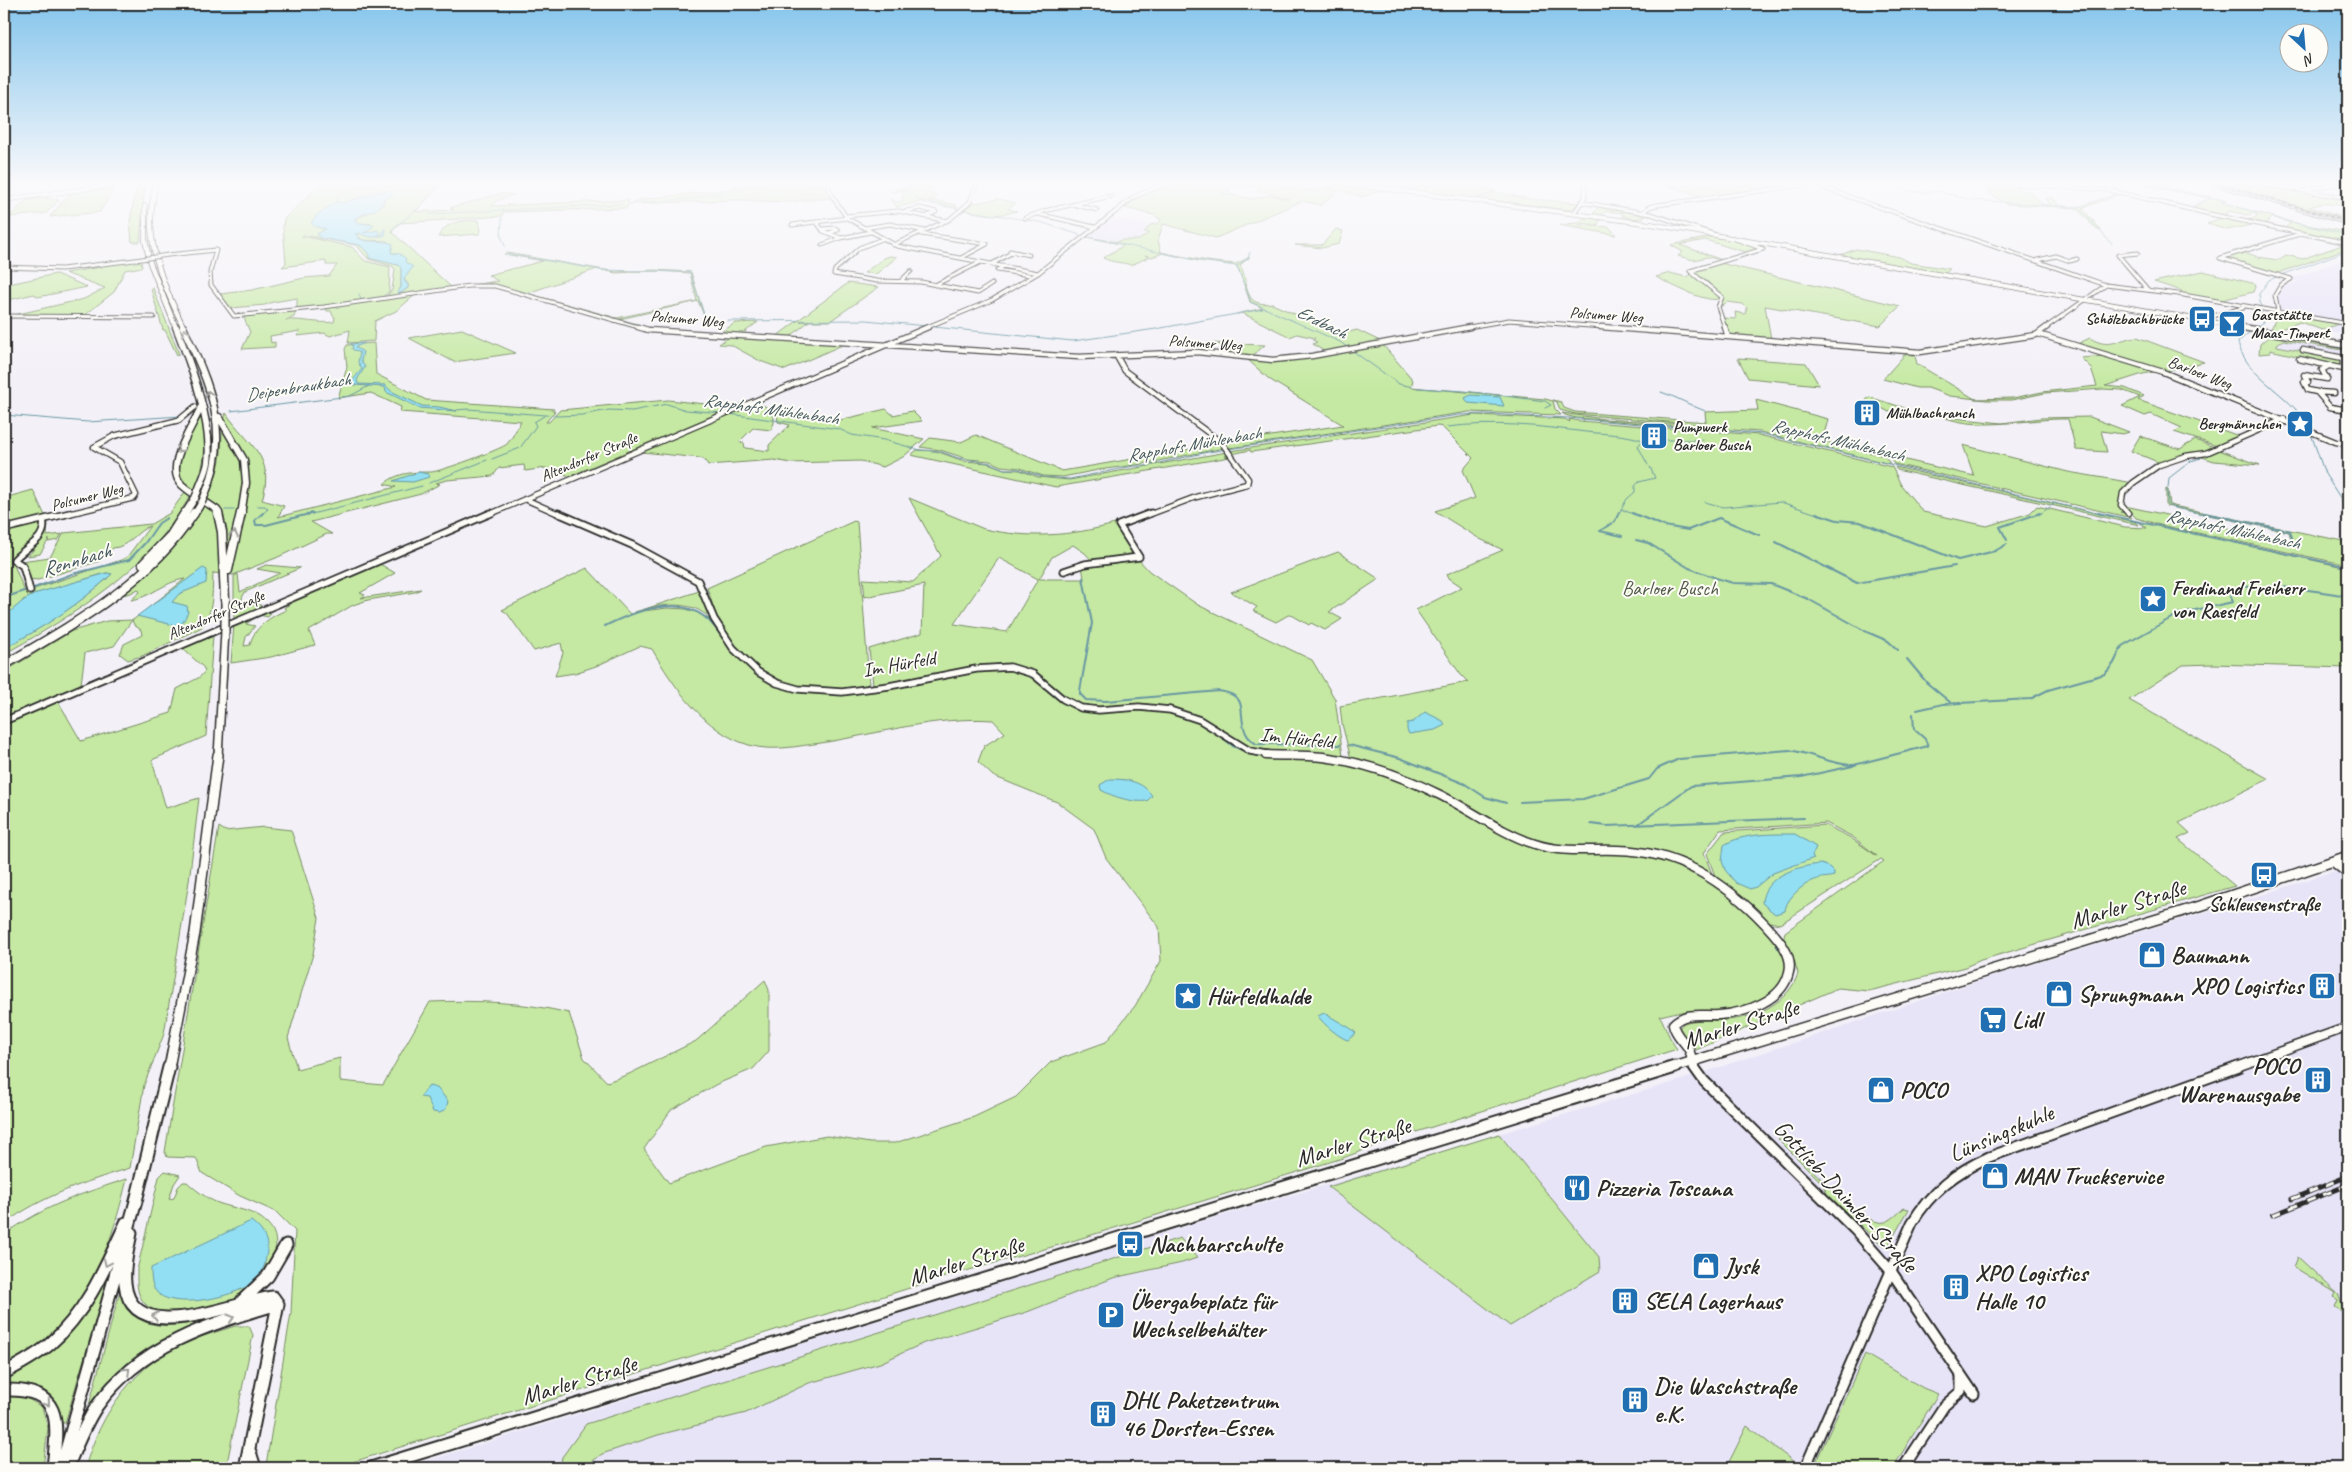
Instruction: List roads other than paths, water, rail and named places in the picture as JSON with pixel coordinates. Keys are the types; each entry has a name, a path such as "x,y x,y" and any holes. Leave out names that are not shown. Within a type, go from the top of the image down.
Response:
{"highway":[{"path":"4,659 82,612 131,574 171,535 200,496 210,448 209,432 198,407 185,350 162,297 147,253"},
{"path":"4,665 91,612 131,582 175,541 215,471 218,453 214,412 204,377 166,288 155,253"},
{"path":"198,407 195,423 176,458 175,475 181,484 217,510 222,532 225,600"},
{"path":"214,412 218,413 222,426 238,449 246,468 246,482 230,551 225,600"}],"main road":[{"path":"1816,253 2348,346"},
{"path":"61,1468 148,1156 180,1017 204,882 220,739 225,600"},
{"name":"Marler Straße","path":"371,1468 2200,906 2348,856"},
{"path":"135,1203 125,1276 126,1291 132,1304 142,1313 162,1318 180,1318 273,1297 278,1304 245,1468"},
{"path":"4,1373 28,1361 55,1340 77,1317 93,1292 135,1203"},
{"path":"236,1305 256,1291 267,1278 277,1265 286,1245"},
{"path":"67,1468 96,1408 123,1374 140,1359 185,1334 278,1304"},
{"path":"4,1390 26,1390 39,1394 49,1403 55,1414 57,1429 53,1468"},
{"path":"249,1448 255,1468"}],"street":[{"name":"Polsumer Weg","path":"4,267 62,270 190,253"},
{"name":"Polsumer Weg","path":"215,253 208,279 209,286 233,316 298,310 469,286 495,286 648,330 1079,357 1197,352 1279,360 1504,320 1920,352 2038,334 2106,284"},
{"path":"854,253 835,270 834,274 869,280 935,285 978,293 992,284"},
{"path":"933,253 1038,272"},
{"path":"961,258 971,253"},
{"path":"992,264 1010,253"},
{"path":"1015,253 1029,255"},
{"name":"Altendorfer Straße","path":"4,721 992,300 1038,272 1062,253"},
{"path":"1728,337 1718,307 1722,298 1690,271 1750,253"},
{"path":"2015,253 2106,284 2348,324"},
{"path":"2047,253 2070,261 2077,259"},
{"path":"2138,253 2118,255 2148,290"},
{"path":"2238,253 2220,258 2291,279 2281,285 2275,295 2278,312"},
{"path":"2037,260 2056,256"},
{"path":"935,285 981,262"},
{"path":"1004,266 997,270 1029,275"},
{"path":"901,281 912,271"},
{"path":"2210,322 2213,316 2247,306"},
{"path":"4,316 154,317"},
{"name":"Barloer Weg","path":"2038,334 2163,372 2284,419 2336,442 2348,444"},
{"path":"2303,350 2343,358 2346,370"},
{"path":"1064,571 1085,564 1139,557 1119,528 1119,525 1196,497 1247,484 1248,479 1224,446 1125,371 1116,355"},
{"path":"2299,359 2346,370"},
{"path":"2330,365 2322,370 2327,378 2304,376 2308,382 2304,382 2308,390 2334,393"},
{"path":"2318,392 2330,407 2348,410"},
{"name":"Polsumer Weg","path":"30,589 22,566 14,560 43,536 46,528 43,520 134,498 136,495 120,462 94,447 114,436 179,420 198,407"},
{"path":"2128,513 2121,505 2123,493 2146,473 2172,460 2206,453 2284,419"},
{"name":"Im Hürfeld","path":"525,499 632,545 698,582 703,589 714,618 730,645 744,660 763,675 789,687 823,692 854,690 973,669 1012,667 1039,676 1066,703 1084,709 1145,707 1168,710 1193,716 1210,725 1233,743 1247,750 1258,753 1312,756 1346,761 1399,777 1448,799 1508,833 1533,844 1571,851 1635,851 1676,860 1703,872 1732,889 1773,931 1783,946 1790,970 1788,979 1782,988 1760,1003 1718,1016 1686,1015 1677,1018 1672,1024 1674,1030 1690,1052 1692,1063"},
{"path":"4,529 43,520"},
{"path":"2333,862 2348,874"},
{"name":"Lünsingskuhle","path":"1805,1468 1919,1210 1943,1182 1976,1162 2348,1027"},
{"name":"Gottlieb-Daimler-Straße","path":"1692,1063 1704,1081 1855,1230 1891,1271 1974,1394"},
{"path":"1903,1468 1944,1406 1961,1391 1961,1376"}],"water":[{"path":"368,253 391,253 400,254 406,259 405,262 413,267 404,279 408,284 408,288 396,296 401,287 401,268 398,265 369,258"},
{"path":"365,343 355,347 363,352 361,361 365,367 357,380 358,384 385,385 391,391 422,406 457,411 419,408 386,392 385,387 353,385 353,380 362,369 358,362 360,353 352,349 353,345 350,344"},
{"path":"1471,395 1500,397 1504,406 1468,403 1465,398"},
{"path":"419,472 428,474 429,477 413,482 393,481"},
{"path":"203,568 207,570 206,583 179,594 172,602 187,606 188,612 182,624 173,625 137,616"},
{"path":"107,573 112,574 74,605 47,624 4,648 4,617 24,600 37,593"},
{"path":"1425,712 1443,721 1445,725 1435,730 1409,734 1407,723 1413,722"},
{"path":"1110,779 1128,780 1139,784 1152,796 1147,801 1142,801 1111,795 1101,790 1100,785"},
{"path":"1795,834 1816,847 1812,856 1814,858 1773,873 1756,887 1750,889 1736,883 1725,870 1722,861 1724,845 1749,836"},
{"path":"1821,864 1829,867 1834,872 1834,876 1820,878 1802,887 1792,896 1785,911 1775,914 1762,903 1768,886 1775,879 1792,870"},
{"path":"1324,1013 1356,1033 1348,1040 1341,1037 1320,1019 1318,1016"},
{"path":"429,1086 437,1088 448,1101 446,1109 440,1113 433,1112 427,1098 420,1097"},
{"path":"251,1221 264,1236 267,1251 261,1273 250,1285 223,1296 190,1301 163,1297 155,1290 152,1282 151,1268"}],"waterway":[{"name":"Erdbach","path":"1161,253 1199,261 1237,266"},
{"name":"Erdbach","path":"1237,266 1248,258 1250,253"},
{"path":"2256,327 2263,322 2259,294 2269,280 2341,253"},
{"path":"506,254 596,269"},
{"name":"Erdbach","path":"1237,266 1251,302 1340,342 1399,384 1413,387"},
{"path":"598,270 690,272 705,318 723,321"},
{"path":"359,294 361,300 381,297"},
{"path":"388,296 398,295"},
{"path":"934,327 1073,341 1156,329 1263,309"},
{"path":"728,321 866,320 926,326"},
{"path":"2252,330 2238,342 2247,362 2255,372 2300,414 2309,429"},
{"name":"Deipenbraukbach","path":"231,411 350,396 369,386"},
{"name":"Erdbach","path":"1417,388 1464,391 1545,401 1551,405 1545,408"},
{"path":"1661,392 1705,411"},
{"name":"Rapphofs Mühlenbach","path":"457,410 468,409 558,416 582,415 609,410 632,411 667,404 686,410 722,413"},
{"name":"Rapphofs Mühlenbach","path":"729,414 839,429 852,435 884,440 920,450 939,451 958,458 990,463 1004,469 1018,469 1043,477 1070,479 1134,466 1146,466 1208,452 1459,415 1484,414 1569,418 1763,434 2055,503"},
{"name":"Deipenbraukbach","path":"4,415 88,422 181,416"},
{"path":"492,459 520,448 536,426 534,422 544,416"},
{"path":"1447,427 1482,424 1516,425 1615,434 1643,440"},
{"path":"2311,434 2325,474 2348,510"},
{"path":"1643,440 1703,440"},
{"path":"1643,440 1638,446 1648,465"},
{"path":"2168,488 2169,478 2191,461 2201,458 2198,456"},
{"path":"429,483 487,460"},
{"path":"1621,509 1627,499 1635,492 1635,486 1639,482 1655,478 1650,467"},
{"path":"308,515 422,486"},
{"path":"2167,490 2168,505 2171,507 2209,515"},
{"path":"1705,502 1723,507 1781,502 1820,515"},
{"path":"2039,515 2055,503"},
{"name":"Rapphofs Mühlenbach","path":"2055,503 2104,515"},
{"path":"257,506 265,506 268,509 261,515"},
{"path":"1618,515 1621,509"},
{"path":"1621,509 1635,515"},
{"path":"225,510 234,510"},
{"path":"263,513 255,520 256,525 266,525 313,513"},
{"path":"1632,513 1664,526 1688,530 1719,518 1759,535"},
{"path":"1816,513 1837,520 1860,522 1958,560 1995,551 2007,544"},
{"path":"2007,540 2000,527 2040,513"},
{"name":"Rapphofs Mühlenbach","path":"2098,513 2348,567"},
{"path":"2203,513 2290,531 2293,541"},
{"path":"1618,515 1615,521 1600,531 1622,536"},
{"name":"Rennbach","path":"34,588 72,574 129,560 145,543 159,523 167,518"},
{"path":"1636,540 1648,543 1689,568 1716,578 1733,583 1771,584 1808,599 1867,632 1888,641 1898,650"},
{"path":"1776,542 1857,583 1955,566"},
{"path":"1083,578 1092,623 1080,691 1080,694 1086,700 1106,701 1219,691 1236,697 1240,702 1244,728 1248,736 1256,744 1340,745"},
{"path":"2186,612 2233,602 2227,589 2242,587 2288,588 2348,596"},
{"name":"Rennbach","path":"4,598 24,591"},
{"path":"605,626 631,614 660,607 674,606 688,609 701,614 712,624 746,665 762,678 772,683"},
{"path":"1917,710 1943,704 2030,699 2048,690 2105,674 2114,663 2122,646 2180,613"},
{"path":"1907,659 1927,683 1951,703"},
{"path":"1056,697 1078,709"},
{"path":"1520,802 1583,799 1649,779 1657,769 1679,759 1789,750 1838,763 1854,765 1928,746 1925,739 1914,729 1913,714"},
{"path":"1219,735 1233,746 1249,753"},
{"path":"1349,745 1400,758 1465,784 1485,797 1506,803"},
{"path":"1253,754 1263,756"},
{"path":"1637,825 1691,786 1801,777 1853,766"},
{"path":"1637,825 1804,818"},
{"path":"1591,824 1607,826 1637,825"},
{"path":"1746,910 1764,928"},
{"path":"1774,939 1778,948"}],"railway":[{"path":"2292,1199 2348,1176"},
{"path":"2273,1215 2348,1185"}],"place":[{"name":"Schölzbachbrücke","path":"2202,319"},
{"name":"Gaststätte Maas-Timpert","path":"2232,324"},
{"name":"Mühlbachranch","path":"1867,413"},
{"name":"Bergmännchen","path":"2300,424"},
{"name":"Pumpwerk Barloer Busch","path":"1654,436"},
{"name":"Ferdinand Freiherr von Raesfeld","path":"2153,599"},
{"name":"Schleusenstraße","path":"2264,875"},
{"name":"Baumann","path":"2152,955"},
{"name":"XPO Logistics","path":"2322,986"},
{"name":"Sprungmann","path":"2059,994"},
{"name":"Hürfeldhalde","path":"1188,996"},
{"name":"Lidl","path":"1993,1020"},
{"name":"POCO Warenausgabe","path":"2318,1080"},
{"name":"POCO","path":"1881,1090"},
{"name":"MAN Truckservice","path":"1995,1176"},
{"name":"Pizzeria Toscana","path":"1577,1188"},
{"name":"Nachbarschulte","path":"1130,1244"},
{"name":"Jysk","path":"1706,1266"},
{"name":"XPO Logistics Halle 10","path":"1956,1287"},
{"name":"SELA Lagerhaus","path":"1625,1301"},
{"name":"Übergabeplatz für Wechselbehälter","path":"1111,1315"},
{"name":"Die Waschstraße e.K.","path":"1635,1400"},
{"name":"DHL Paketzentrum 46 Dorsten-Essen","path":"1103,1414"}],"park label":[{"name":"Barloer Busch","path":"1670,588"}]}
